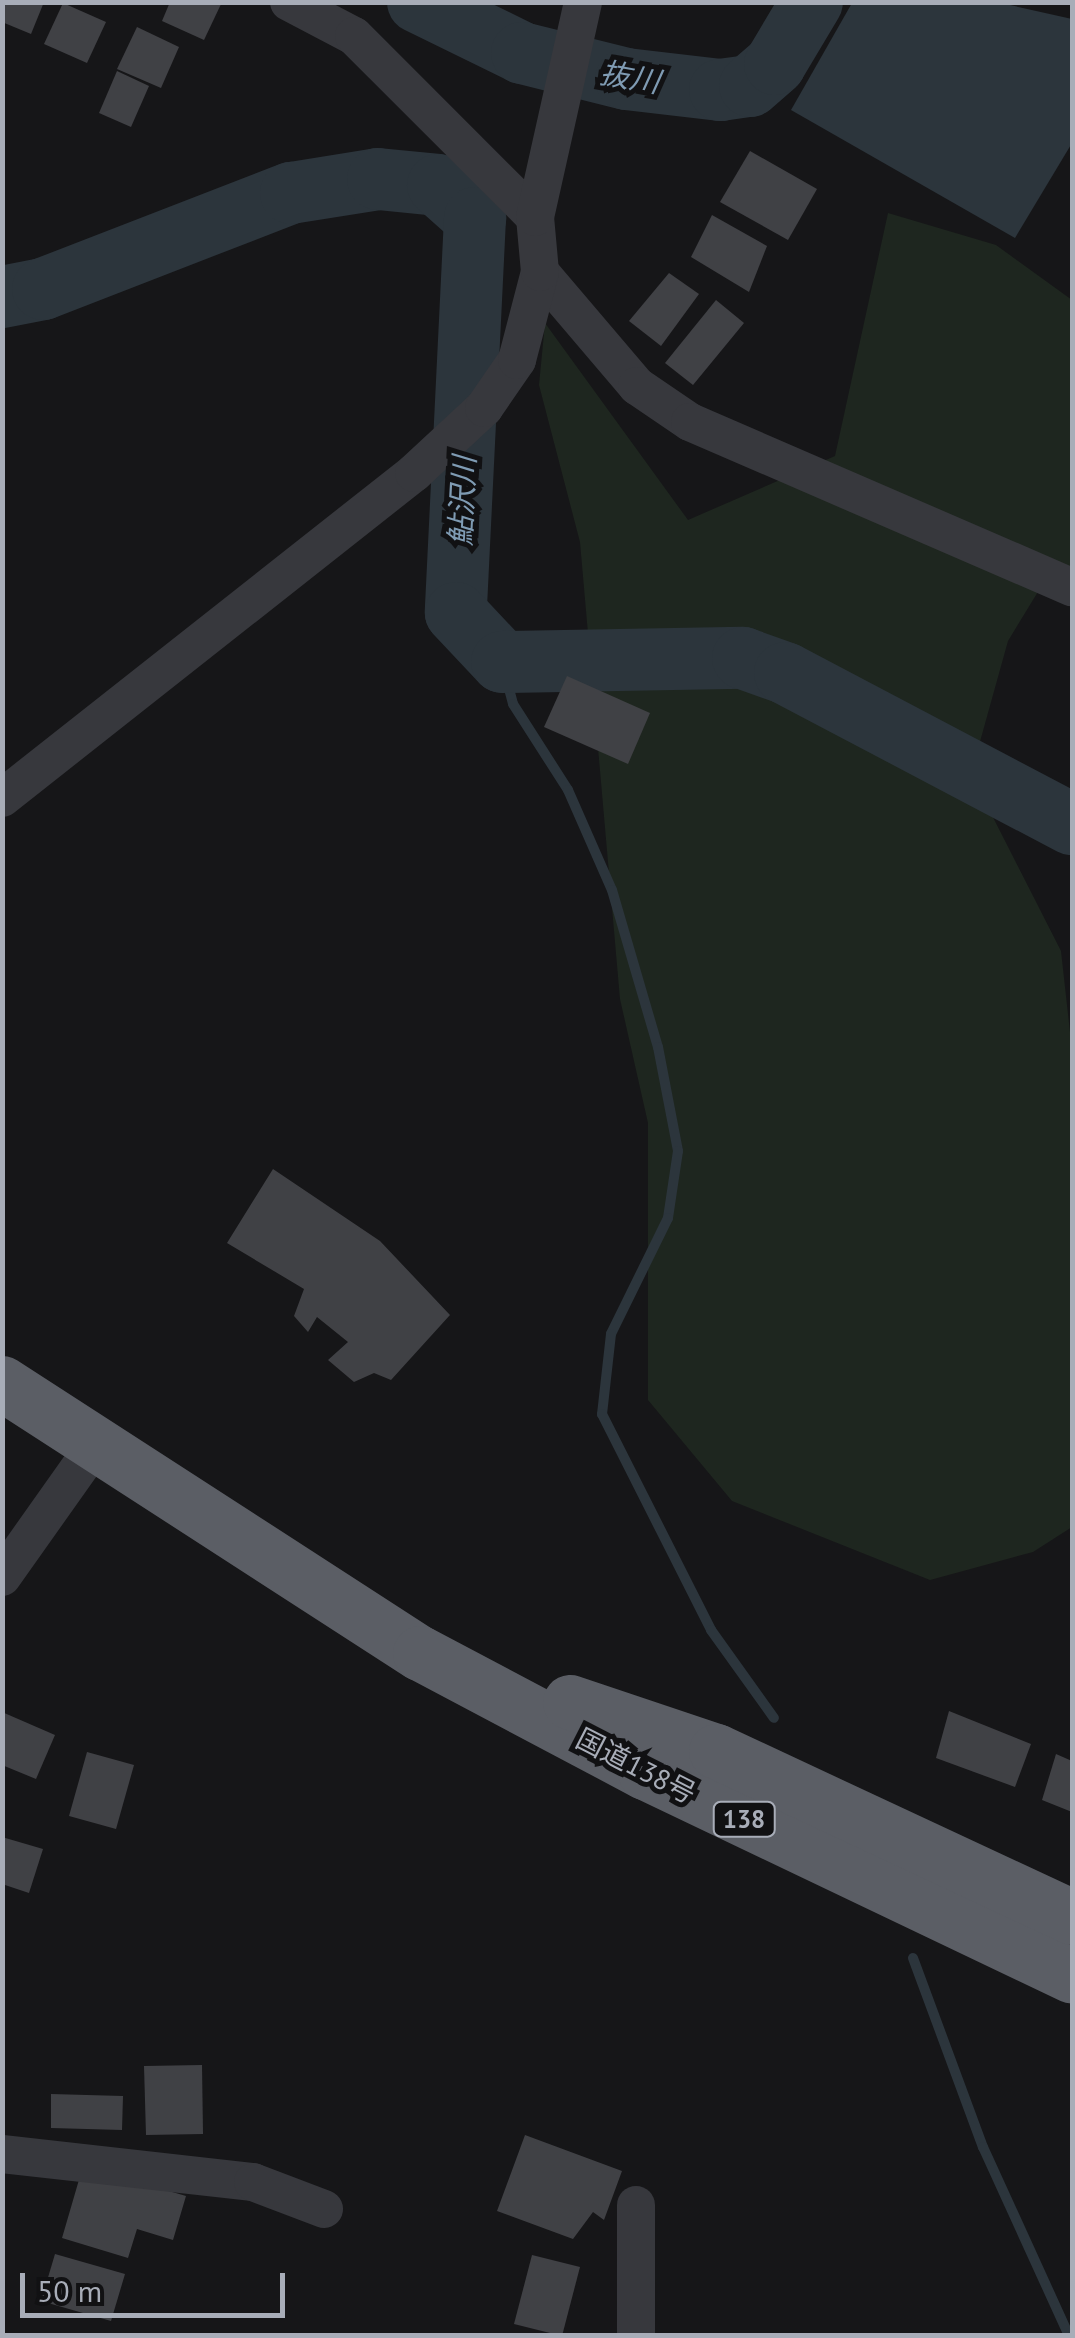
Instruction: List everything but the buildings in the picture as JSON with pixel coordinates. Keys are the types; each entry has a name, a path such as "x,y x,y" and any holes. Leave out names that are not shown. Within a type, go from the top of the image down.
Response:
{"highway":[{"name":"国道138号","path":"2,1383 94,1447 420,1652 646,1772 1072,1976"},
{"name":"国道138号","path":"420,1652 716,1751 1072,1918"}],"street":[{"path":"289,2 354,36 535,217"},
{"path":"2,798 76,746 414,473 484,408 516,360 540,272 535,217 583,2"},
{"path":"540,272 637,386 690,422 1072,587"},
{"path":"2,1577 94,1447"},
{"path":"2,2154 252,2182 324,2209"},
{"path":"636,2205 636,2336"}],"shaded area":[{"path":"852,3 1001,3 1072,19 1072,143 1015,238 791,110"},
{"path":"888,213 996,245 1072,300 1072,578 1047,577 1008,641 971,774 1061,951 1072,1050 1072,1527 1033,1552 930,1580 732,1501 648,1400 648,1123 620,999 580,542 539,385 545,323 688,520 835,456"}],"waterway":[{"name":"抜川","path":"418,2 522,53 626,79 720,90 750,86 775,64 812,2"},
{"name":"鮎沢川","path":"2,297 43,289 291,193 378,179 438,185 475,218 456,613 502,662 743,658 785,673 1072,824"},
{"path":"502,662 513,704 568,790 612,890 658,1047 678,1151 668,1218 611,1334 602,1414 711,1630 774,1718"},
{"path":"913,1958 983,2147 1069,2336"}]}
